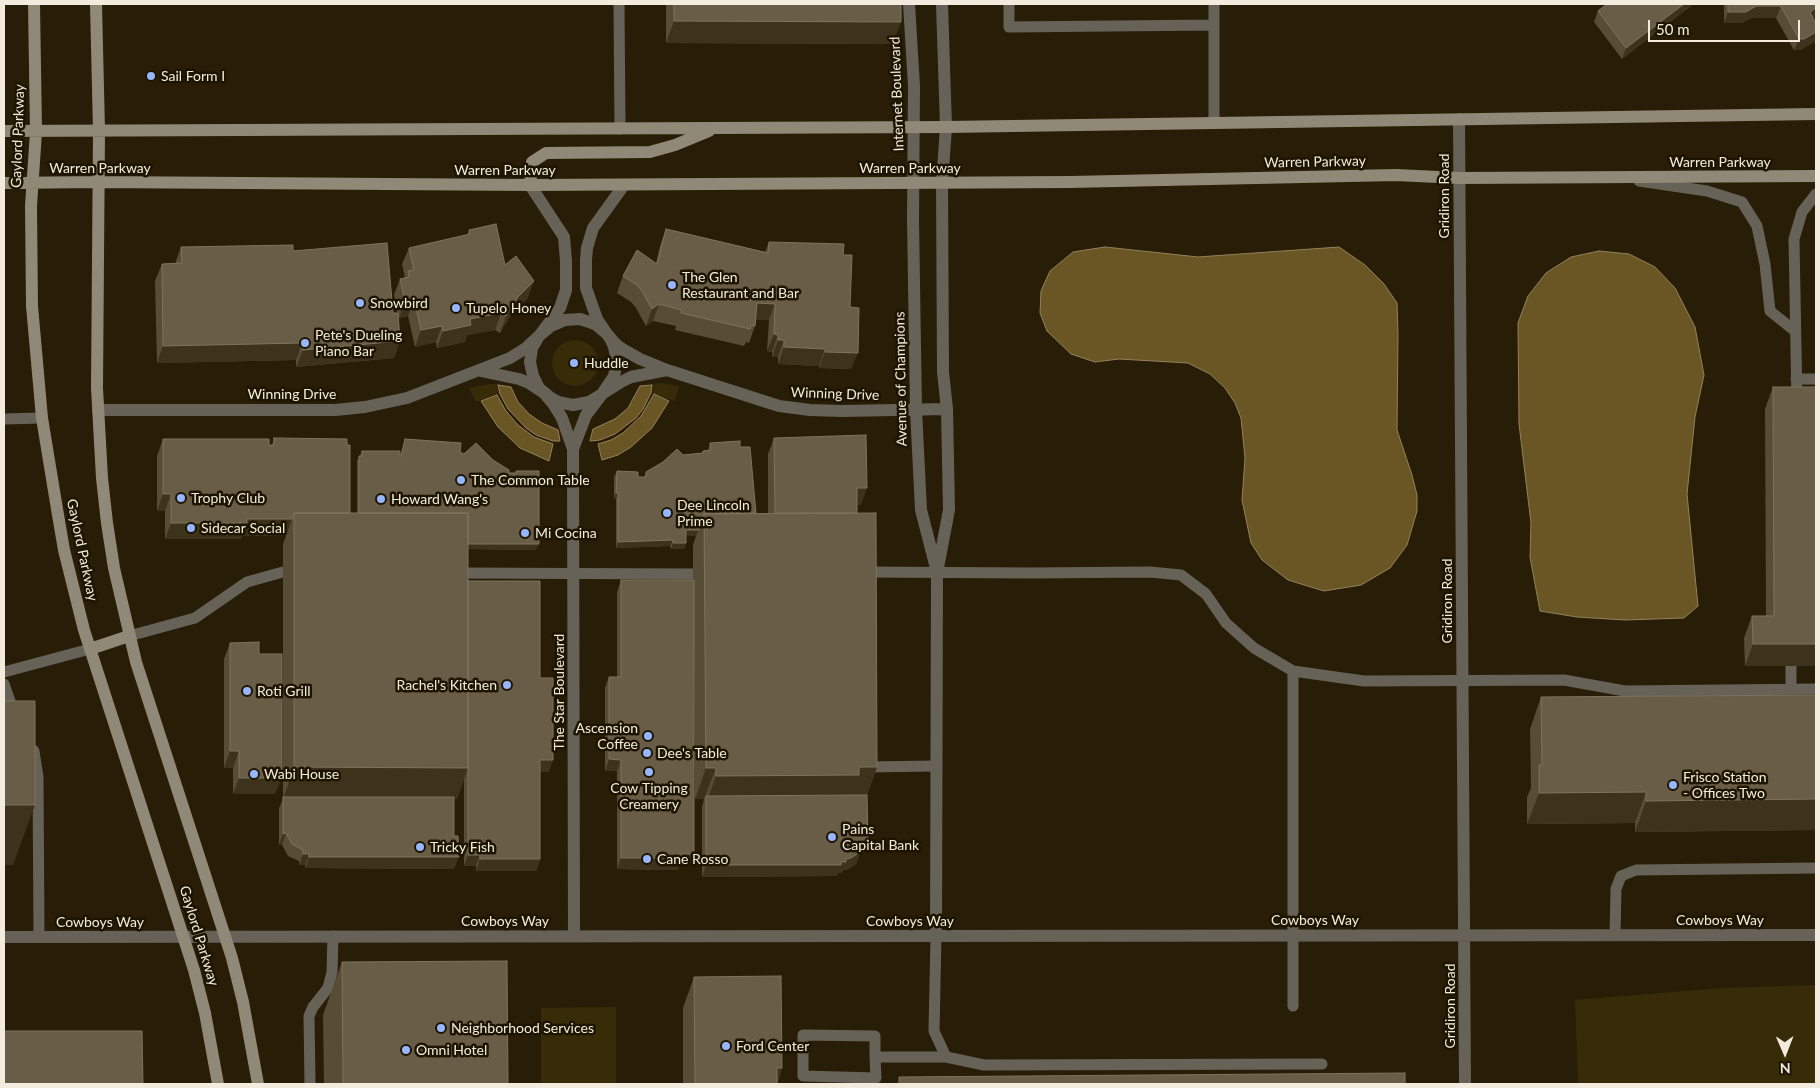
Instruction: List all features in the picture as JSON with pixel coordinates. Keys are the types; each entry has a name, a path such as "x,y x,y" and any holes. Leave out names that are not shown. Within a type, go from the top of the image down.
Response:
{"main road":[{"name":"Gaylord Parkway","path":"34,4 36,132 31,206 32,306 42,418 64,550 90,649 184,937 205,1013 218,1084"},
{"name":"Gaylord Parkway","path":"96,4 99,131 97,182 98,410 107,523 114,568 129,636 225,937 243,1002 258,1084"},
{"path":"4,131 946,127 1816,114"},
{"path":"530,185 532,162 546,153 650,152 675,145 716,128"},
{"name":"Warren Parkway","path":"4,183 624,185 1080,182 1396,175 1459,178 1816,176"},
{"path":"90,649 129,636"}],"street":[{"name":"Internet Boulevard","path":"908,4 914,86 914,183"},
{"path":"942,4 946,127 942,183"},
{"name":"Gridiron Road","path":"1459,118 1465,1084"},
{"name":"Avenue of Champions","path":"914,183 916,410 921,510 937,573"},
{"name":"Avenue of Champions","path":"936,936 937,573 949,510 947,409 943,372 942,183"},
{"path":"530,185 564,237 566,260 566,290 560,308 539,336 531,355 531,369 536,382 544,394"},
{"path":"480,370 519,379 529,383 558,402 573,405 589,402 602,394 614,376 617,361 614,347 597,319 589,300 586,288 587,248 593,228 624,185"},
{"path":"566,276 586,278"},
{"path":"539,336 544,330 557,322 572,319 588,321 607,334"},
{"name":"Winning Drive","path":"607,334 630,354 666,370 779,406 834,411 947,409"},
{"name":"Winning Drive","path":"98,410 335,410 365,408 407,398 517,355 539,336"},
{"name":"Winning Drive","path":"602,394 631,377 666,370"},
{"name":"The Star Boulevard","path":"544,394 562,418 574,448"},
{"name":"The Star Boulevard","path":"574,936 574,448 586,415 602,394"},
{"name":"Cowboys Way","path":"4,937 1816,934"}],"lane":[{"path":"619,4 620,129"},
{"path":"1009,4 1009,27 1214,25"},
{"path":"1214,4 1214,123"},
{"path":"1617,178 1707,192 1742,202 1757,226 1765,264 1770,311 1795,331"},
{"path":"1797,410 1794,240 1802,212 1816,194"},
{"path":"1796,379 1816,379"},
{"path":"4,419 42,418"},
{"path":"129,636 195,618 247,582 283,572"},
{"path":"864,572 1150,572 1181,575 1206,594 1226,623 1247,641 1293,671 1364,681 1564,680 1625,691 1816,689"},
{"path":"457,573 693,574"},
{"path":"4,672 90,649"},
{"path":"1791,689 1792,666"},
{"path":"1293,671 1293,1006"},
{"path":"4,684 24,742 34,750 38,777 39,937"},
{"path":"866,766 937,766"},
{"path":"1615,935 1616,889 1621,876 1636,870 1816,868"},
{"path":"310,1084 309,1016 313,1007 328,988 332,972 333,936"},
{"path":"936,936 934,1031 946,1057"},
{"path":"803,1035 875,1036 875,1057 876,1078 803,1076 803,1035"},
{"path":"875,1057 946,1057 984,1065 1322,1064"}],"shaded area":[{"path":"1105,247 1198,257 1339,247 1365,265 1384,284 1397,303 1397,430 1417,495 1417,511 1407,545 1390,568 1361,585 1324,591 1288,580 1262,560 1251,543 1242,500 1245,458 1241,418 1235,403 1225,388 1210,374 1188,363 1119,359 1095,362 1071,354 1047,331 1040,313 1041,291 1050,271 1073,252"},
{"path":"1599,251 1629,254 1655,267 1675,288 1695,327 1704,375 1695,417 1687,494 1698,606 1684,618 1625,620 1577,617 1540,611 1530,557 1531,523 1519,424 1518,323 1528,296 1546,273 1571,257"},
{"path":"580,340 584,341 594,350 597,354 597,372 588,382 580,386 570,386 562,382 553,372 552,358 556,350 566,341"},
{"path":"496,384 499,393 476,402 469,388"},
{"path":"654,384 679,386 675,401 652,393"},
{"path":"498,385 511,387 518,402 529,414 542,423 558,430 560,441 553,441 536,435 526,428 508,409 500,394"},
{"path":"652,385 651,393 636,418 615,434 600,440 590,441 593,429 615,419 628,408 640,386"},
{"path":"654,394 669,401 652,428 631,447 618,455 602,460 598,444 611,440 623,433 641,416"},
{"path":"497,395 506,411 518,425 534,437 553,444 549,461 520,448 498,427 481,401"},
{"path":"1816,985 1816,1084 1578,1084 1575,1000 1723,988"},
{"path":"616,1007 616,1084 541,1084 541,1008"}],"building":[{"path":"674,4 901,4 901,22 674,21"},
{"path":"1607,4 1684,4 1626,48 1598,11"},
{"path":"1728,4 1816,4 1816,8 1810,12 1816,24 1816,32 1804,39 1799,39 1781,6 1756,6 1746,12 1728,12"},
{"path":"496,224 505,265 516,256 534,281 518,297 506,316 501,313 470,319 471,325 443,331 442,326 421,330 414,299 405,301 400,279 409,277 408,271 414,270 409,248 470,234 469,230"},
{"path":"666,229 768,253 769,242 844,244 843,255 852,255 850,307 859,308 858,353 825,352 825,349 784,347 784,340 778,340 778,335 774,334 775,304 757,303 755,326 751,325 750,329 681,313 682,310 659,304 652,309 637,285 623,276 637,250 657,264"},
{"path":"387,243 393,313 398,313 400,341 303,350 302,343 163,346 162,264 182,263 181,247 293,245 293,251"},
{"path":"1773,387 1816,387 1816,644 1753,644 1752,616 1774,616"},
{"path":"866,435 867,488 857,488 857,513 775,513 774,438"},
{"path":"274,438 347,439 347,445 350,445 350,513 294,513 292,519 247,519 247,523 171,523 171,494 163,494 163,439 269,439 269,445 274,445"},
{"path":"405,439 461,443 460,452 464,454 476,443 493,460 509,470 509,473 516,473 516,471 539,471 539,544 468,544 468,513 359,513 359,456 362,456 362,451 400,451 401,456"},
{"path":"740,441 740,447 750,447 756,513 704,514 699,530 686,530 686,543 673,543 673,540 618,542 617,471 638,472 638,477 646,477 646,472 663,462 677,449 683,455 703,453 703,451 711,450 710,443"},
{"path":"294,513 468,513 468,768 294,767"},
{"path":"876,513 877,767 859,767 859,775 716,776 716,768 706,768 704,514"},
{"path":"621,580 694,580 694,854 682,854 682,858 621,858 621,760 609,759 609,677 621,677"},
{"path":"468,581 540,581 540,678 553,678 553,760 540,760 540,859 480,859 480,855 468,855"},
{"path":"259,642 259,654 282,654 282,778 239,778 239,751 230,751 230,643"},
{"name":"Frisco Station - Offices Two","path":"1816,695 1816,799 1646,801 1646,792 1539,793 1539,765 1542,765 1541,697"},
{"path":"4,701 35,701 35,805 4,805"},
{"path":"867,795 868,842 864,842 860,852 846,859 846,862 841,862 841,865 706,865 706,796"},
{"path":"283,797 454,797 454,836 458,836 459,857 309,857 309,854 303,854 303,850 292,844 286,833 283,834"},
{"path":"507,961 508,1084 343,1084 342,962"},
{"name":"Ford Center","path":"781,976 782,1068 777,1068 777,1084 695,1084 694,977"},
{"path":"4,1031 142,1031 143,1084 4,1084"},
{"path":"1405,1073 1405,1084 899,1084 899,1077"}],"place":[{"name":"Sail Form I","path":"151,76"},
{"name":"The Glen Restaurant and Bar","path":"672,285"},
{"name":"Snowbird","path":"360,303"},
{"name":"Tupelo Honey","path":"456,308"},
{"name":"Pete's Dueling Piano Bar","path":"305,343"},
{"name":"Huddle","path":"574,363"},
{"name":"The Common Table","path":"461,480"},
{"name":"Trophy Club","path":"181,498"},
{"name":"Howard Wang's","path":"381,499"},
{"name":"Dee Lincoln Prime","path":"667,513"},
{"name":"Sidecar Social","path":"191,528"},
{"name":"Mi Cocina","path":"525,533"},
{"name":"Rachel's Kitchen","path":"507,685"},
{"name":"Roti Grill","path":"247,691"},
{"name":"Ascension Coffee","path":"648,736"},
{"name":"Dee's Table","path":"647,753"},
{"name":"Cow Tipping Creamery","path":"649,772"},
{"name":"Wabi House","path":"254,774"},
{"name":"Frisco Station - Offices Two","path":"1673,785"},
{"name":"Pains Capital Bank","path":"832,837"},
{"name":"Tricky Fish","path":"420,847"},
{"name":"Cane Rosso","path":"647,859"},
{"name":"Neighborhood Services","path":"441,1028"},
{"name":"Ford Center","path":"726,1046"},
{"name":"Omni Hotel","path":"406,1050"}]}
